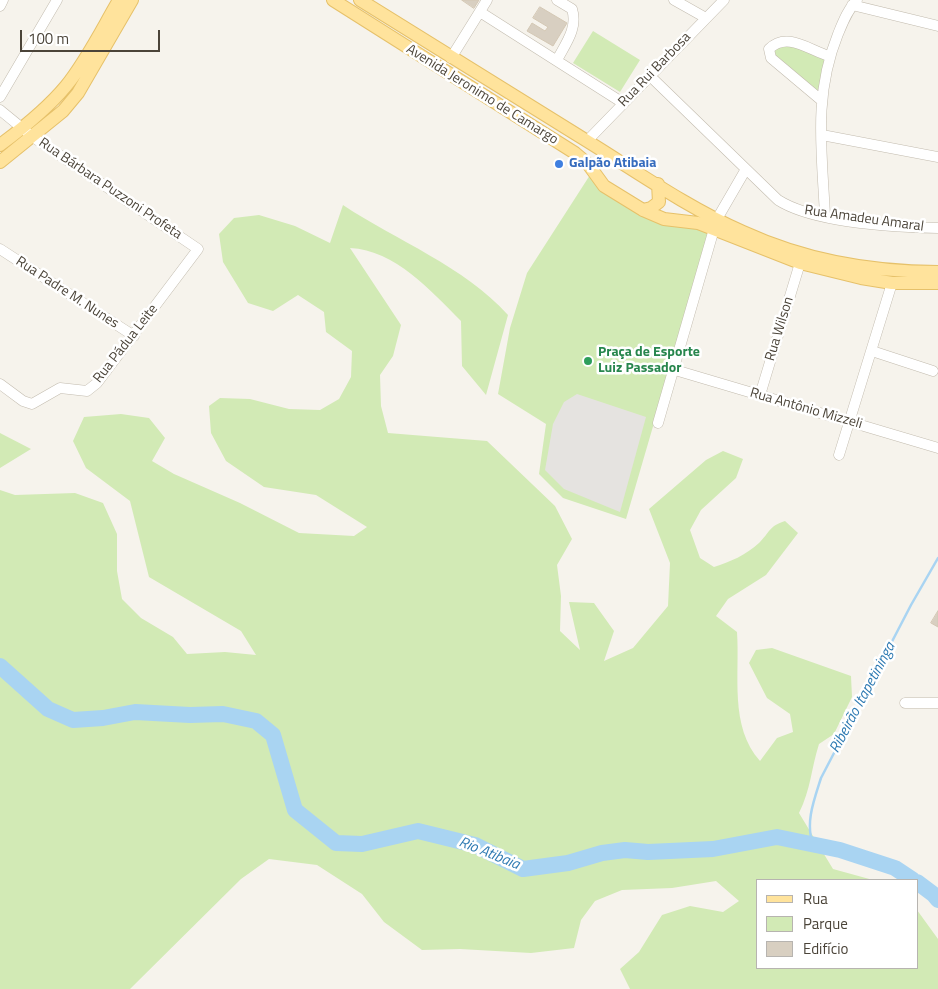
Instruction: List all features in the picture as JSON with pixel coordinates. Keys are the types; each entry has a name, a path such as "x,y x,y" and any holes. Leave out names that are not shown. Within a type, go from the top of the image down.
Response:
{"main road":[{"path":"0,162 33,137 62,111 78,93 108,29 119,0"},
{"path":"0,146 22,129 65,87 132,0"},
{"name":"Avenida Jeronimo de Camargo","path":"333,0 575,153 604,186 643,210 664,219 715,224 800,263 861,278 892,283 938,283"},
{"path":"360,0 451,58 658,184 715,224 774,245 834,262 894,271 938,272"},
{"path":"595,174 597,164 603,158 612,157"},
{"path":"643,210 651,208 659,202 658,184"}],"street":[{"path":"0,6 4,0"},
{"path":"0,97 57,0"},
{"path":"451,58 487,0"},
{"path":"557,60 574,28 575,18 572,8 558,0"},
{"path":"674,0 706,18"},
{"name":"Rua Rui Barbosa","path":"587,141 724,0"},
{"path":"825,216 821,100 829,56 854,2 938,26"},
{"path":"480,12 623,103"},
{"path":"821,100 771,58 769,49 781,40 791,40 829,56"},
{"name":"Rua Amadeu Amaral","path":"650,76 778,200 789,207 802,212 880,224 938,228"},
{"name":"Rua Bárbara Puzzoni Profeta","path":"0,110 33,137 198,249"},
{"path":"822,134 938,157"},
{"path":"658,424 715,224 746,169"},
{"name":"Rua Padre M. Nunes","path":"0,249 134,336"},
{"name":"Rua Pádua Leite","path":"0,384 23,401 32,404 60,388 87,391 98,383 198,249"},
{"name":"Rua Wilson","path":"760,395 800,263"},
{"path":"839,455 892,283"},
{"path":"872,351 933,371"},
{"name":"Rua Antônio Mizzeli","path":"674,370 938,448"},
{"path":"905,703 938,702"}],"green space":[{"path":"593,31 640,60 620,92 573,63"},
{"path":"782,42 827,57 819,97 773,57 773,51"},
{"name":"Praça de Esporte Luiz Passador","path":"590,175 601,190 710,231 626,519 563,498 539,474 546,424 498,394 510,328 527,273"},
{"path":"343,205 451,268 471,282 508,315 486,395 462,366 461,321 425,285 397,264 366,250 350,248 401,325 393,356 380,375 381,406 388,433 487,441 555,506 572,539 557,565 561,596 560,631 580,650 569,602 594,603 614,631 604,661 633,648 668,606 670,563 649,509 706,460 723,451 743,459 736,478 701,510 690,530 700,558 714,567 732,560 754,547 773,527 785,521 798,533 766,575 728,599 716,616 737,632 738,700 744,732 750,747 760,761 777,738 793,732 790,714 767,698 749,663 756,650 772,648 851,676 852,697 834,734 819,744 806,796 799,813 833,869 869,879 756,879 756,969 918,969 918,911 938,939 938,989 630,989 620,969 639,952 662,915 690,906 723,912 739,901 716,881 672,888 622,890 595,901 581,920 574,948 531,953 460,949 422,950 384,922 362,894 317,865 269,859 241,879 130,989 0,989 0,490 15,495 75,493 103,503 117,534 117,571 122,599 141,618 173,637 187,654 225,652 256,655 241,631 149,577 130,501 86,468 73,441 84,417 121,414 149,418 165,438 152,461 174,474 240,503 299,533 354,536 367,527 316,495 264,487 226,461 211,433 209,406 220,398 250,399 289,409 320,410 339,399 351,377 352,351 326,332 324,312 298,295 273,311 248,303 223,262 219,234 234,218 259,215 295,226 330,243"},
{"path":"0,433 31,449 0,468"}],"shaded area":[{"path":"577,394 646,417 620,512 564,489 545,470 553,424 564,402"}],"building":[{"path":"462,0 479,0 474,8"},
{"path":"540,7 567,23 553,46 527,31 532,23 545,31 548,27 533,18"},
{"path":"938,611 938,627 931,623"}],"waterway":[{"name":"Ribeirão Itapetininga","path":"813,844 810,820 821,778 911,605 938,558"},
{"name":"Rio Atibaia","path":"0,666 48,709 73,720 103,718 135,712 190,715 223,714 256,721 273,735 295,810 336,843 362,844 418,831 475,845 523,869 568,863 602,853 625,850 648,852 713,849 777,837 840,850 895,868 912,879"},
{"name":"Rio Atibaia","path":"918,883 938,900"}],"place":[{"name":"Galpão Atibaia","path":"559,164"},
{"name":"Praça de Esporte Luiz Passador","path":"588,361"}]}
